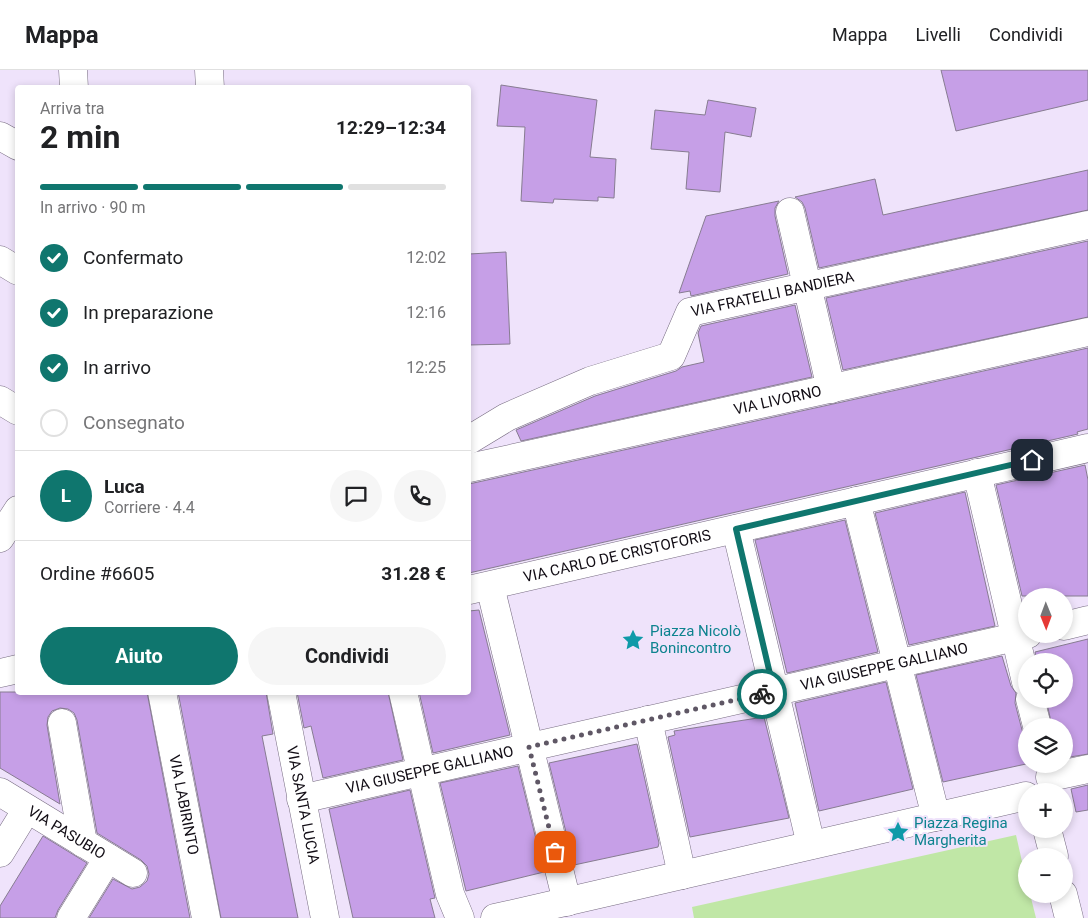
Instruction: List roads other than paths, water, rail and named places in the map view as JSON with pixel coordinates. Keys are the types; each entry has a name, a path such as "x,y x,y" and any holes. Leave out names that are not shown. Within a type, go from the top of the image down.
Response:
{"street":[{"path":"73,70 74,85"},
{"path":"209,70 210,85"},
{"path":"0,136 15,144"},
{"path":"790,212 831,389"},
{"name":"VIA FRATELLI BANDIERA","path":"471,439 507,417 590,381 671,356 690,312 1088,225"},
{"path":"0,260 15,269"},
{"name":"VIA LIVORNO","path":"471,468 1088,332"},
{"path":"0,400 15,409"},
{"name":"VIA CARLO DE CRISTOFORIS","path":"479,588 1088,448"},
{"path":"977,473 1018,621"},
{"path":"856,501 936,816"},
{"path":"0,538 15,515"},
{"path":"736,529 811,846"},
{"path":"479,588 529,747 567,902"},
{"path":"1073,624 1088,620"},
{"name":"VIA GIUSEPPE GALLIANO","path":"302,798 1018,636"},
{"path":"0,673 15,670"},
{"name":"VIA LABIRINTO","path":"163,695 206,918"},
{"name":"VIA SANTA LUCIA","path":"282,695 302,798 320,916"},
{"path":"404,695 455,906"},
{"path":"648,720 682,875"},
{"path":"62,723 84,843"},
{"path":"1045,777 1088,770"},
{"name":"VIA PASUBIO","path":"0,792 133,873"},
{"path":"495,918 1018,798"},
{"path":"0,853 27,809"},
{"path":"72,918 108,858"},
{"path":"1065,903 1069,918"}],"place":[{"name":"Piazza Nicolò Bonincontro","path":"633,640"},
{"name":"Piazza Regina Margherita","path":"898,832"}]}
